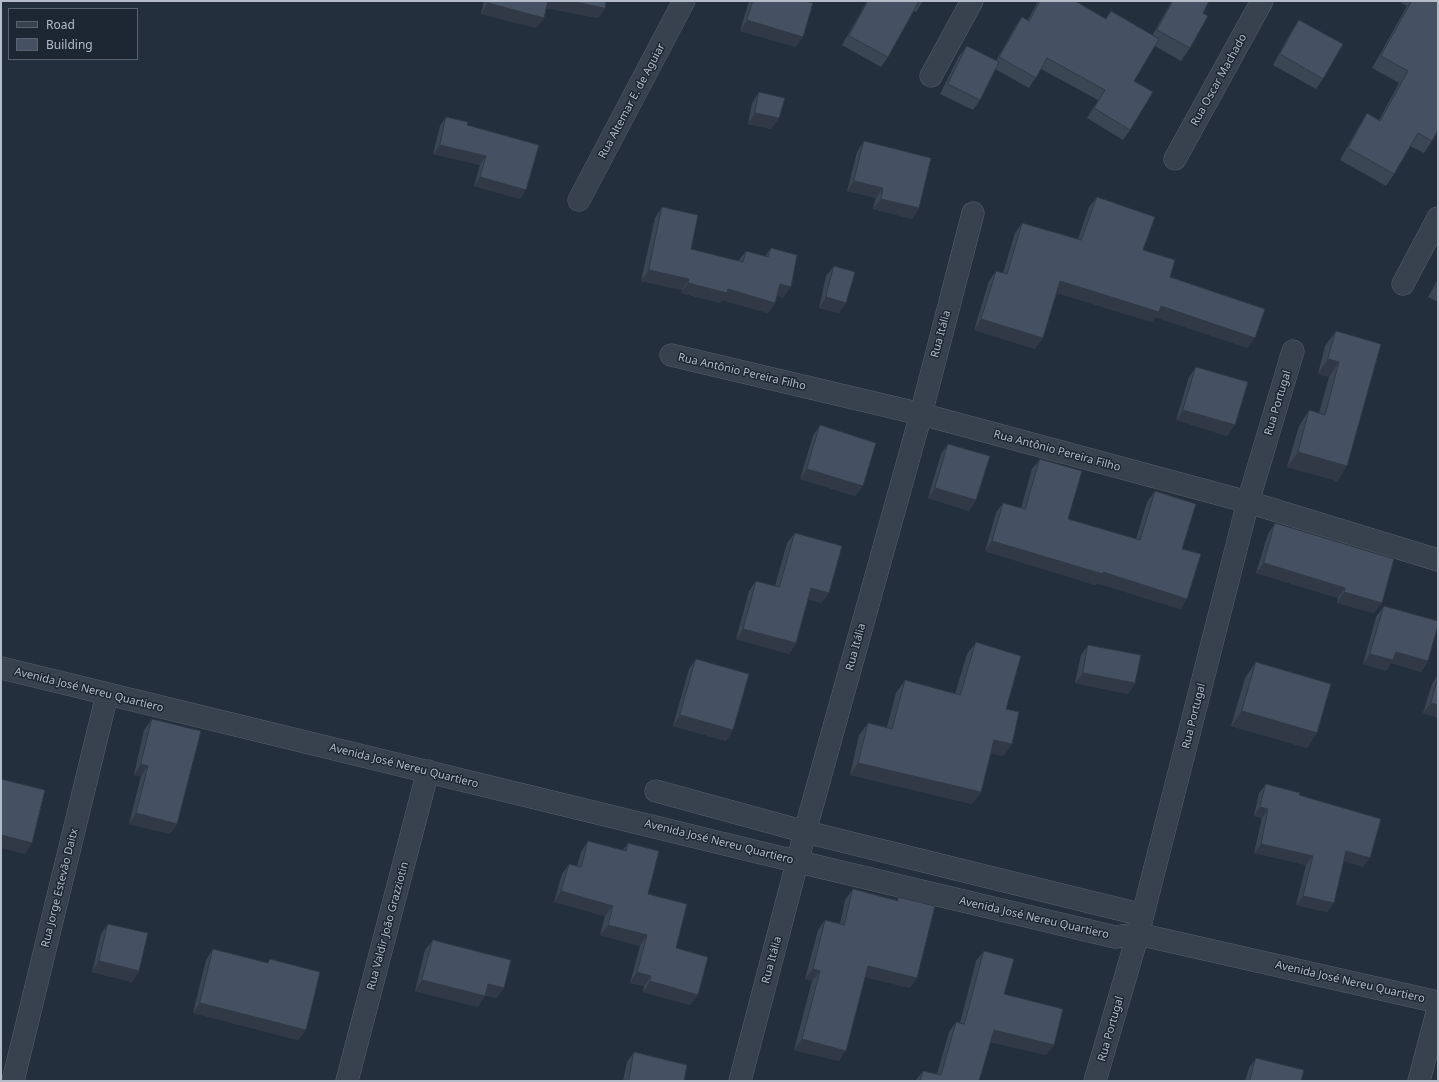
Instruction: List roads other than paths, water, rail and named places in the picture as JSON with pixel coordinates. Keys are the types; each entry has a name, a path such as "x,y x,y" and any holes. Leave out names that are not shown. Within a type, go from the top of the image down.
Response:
{"street":[{"name":"Rua Altemar E. de Aguiar","path":"579,200 684,1"},
{"path":"931,76 972,1"},
{"name":"Rua Oscar Machado","path":"1176,159 1262,1"},
{"name":"Rua Itália","path":"740,1081 806,832 921,414 973,213"},
{"path":"1403,284 1438,218"},
{"name":"Rua Portugal","path":"1095,1081 1141,924 1248,502 1293,351"},
{"name":"Rua Antônio Pereira Filho","path":"671,355 921,414 1248,502 1438,560"},
{"name":"Avenida José Nereu Quartiero","path":"1,668 107,695 1115,937 1141,924"},
{"name":"Rua Jorge Estevão Daitx","path":"13,1081 107,695"},
{"name":"Rua Valdir João Grazziotin","path":"347,1081 428,771"},
{"name":"Avenida José Nereu Quartiero","path":"656,791 1141,924 1438,1002"},
{"path":"1419,1081 1438,1009"}]}
